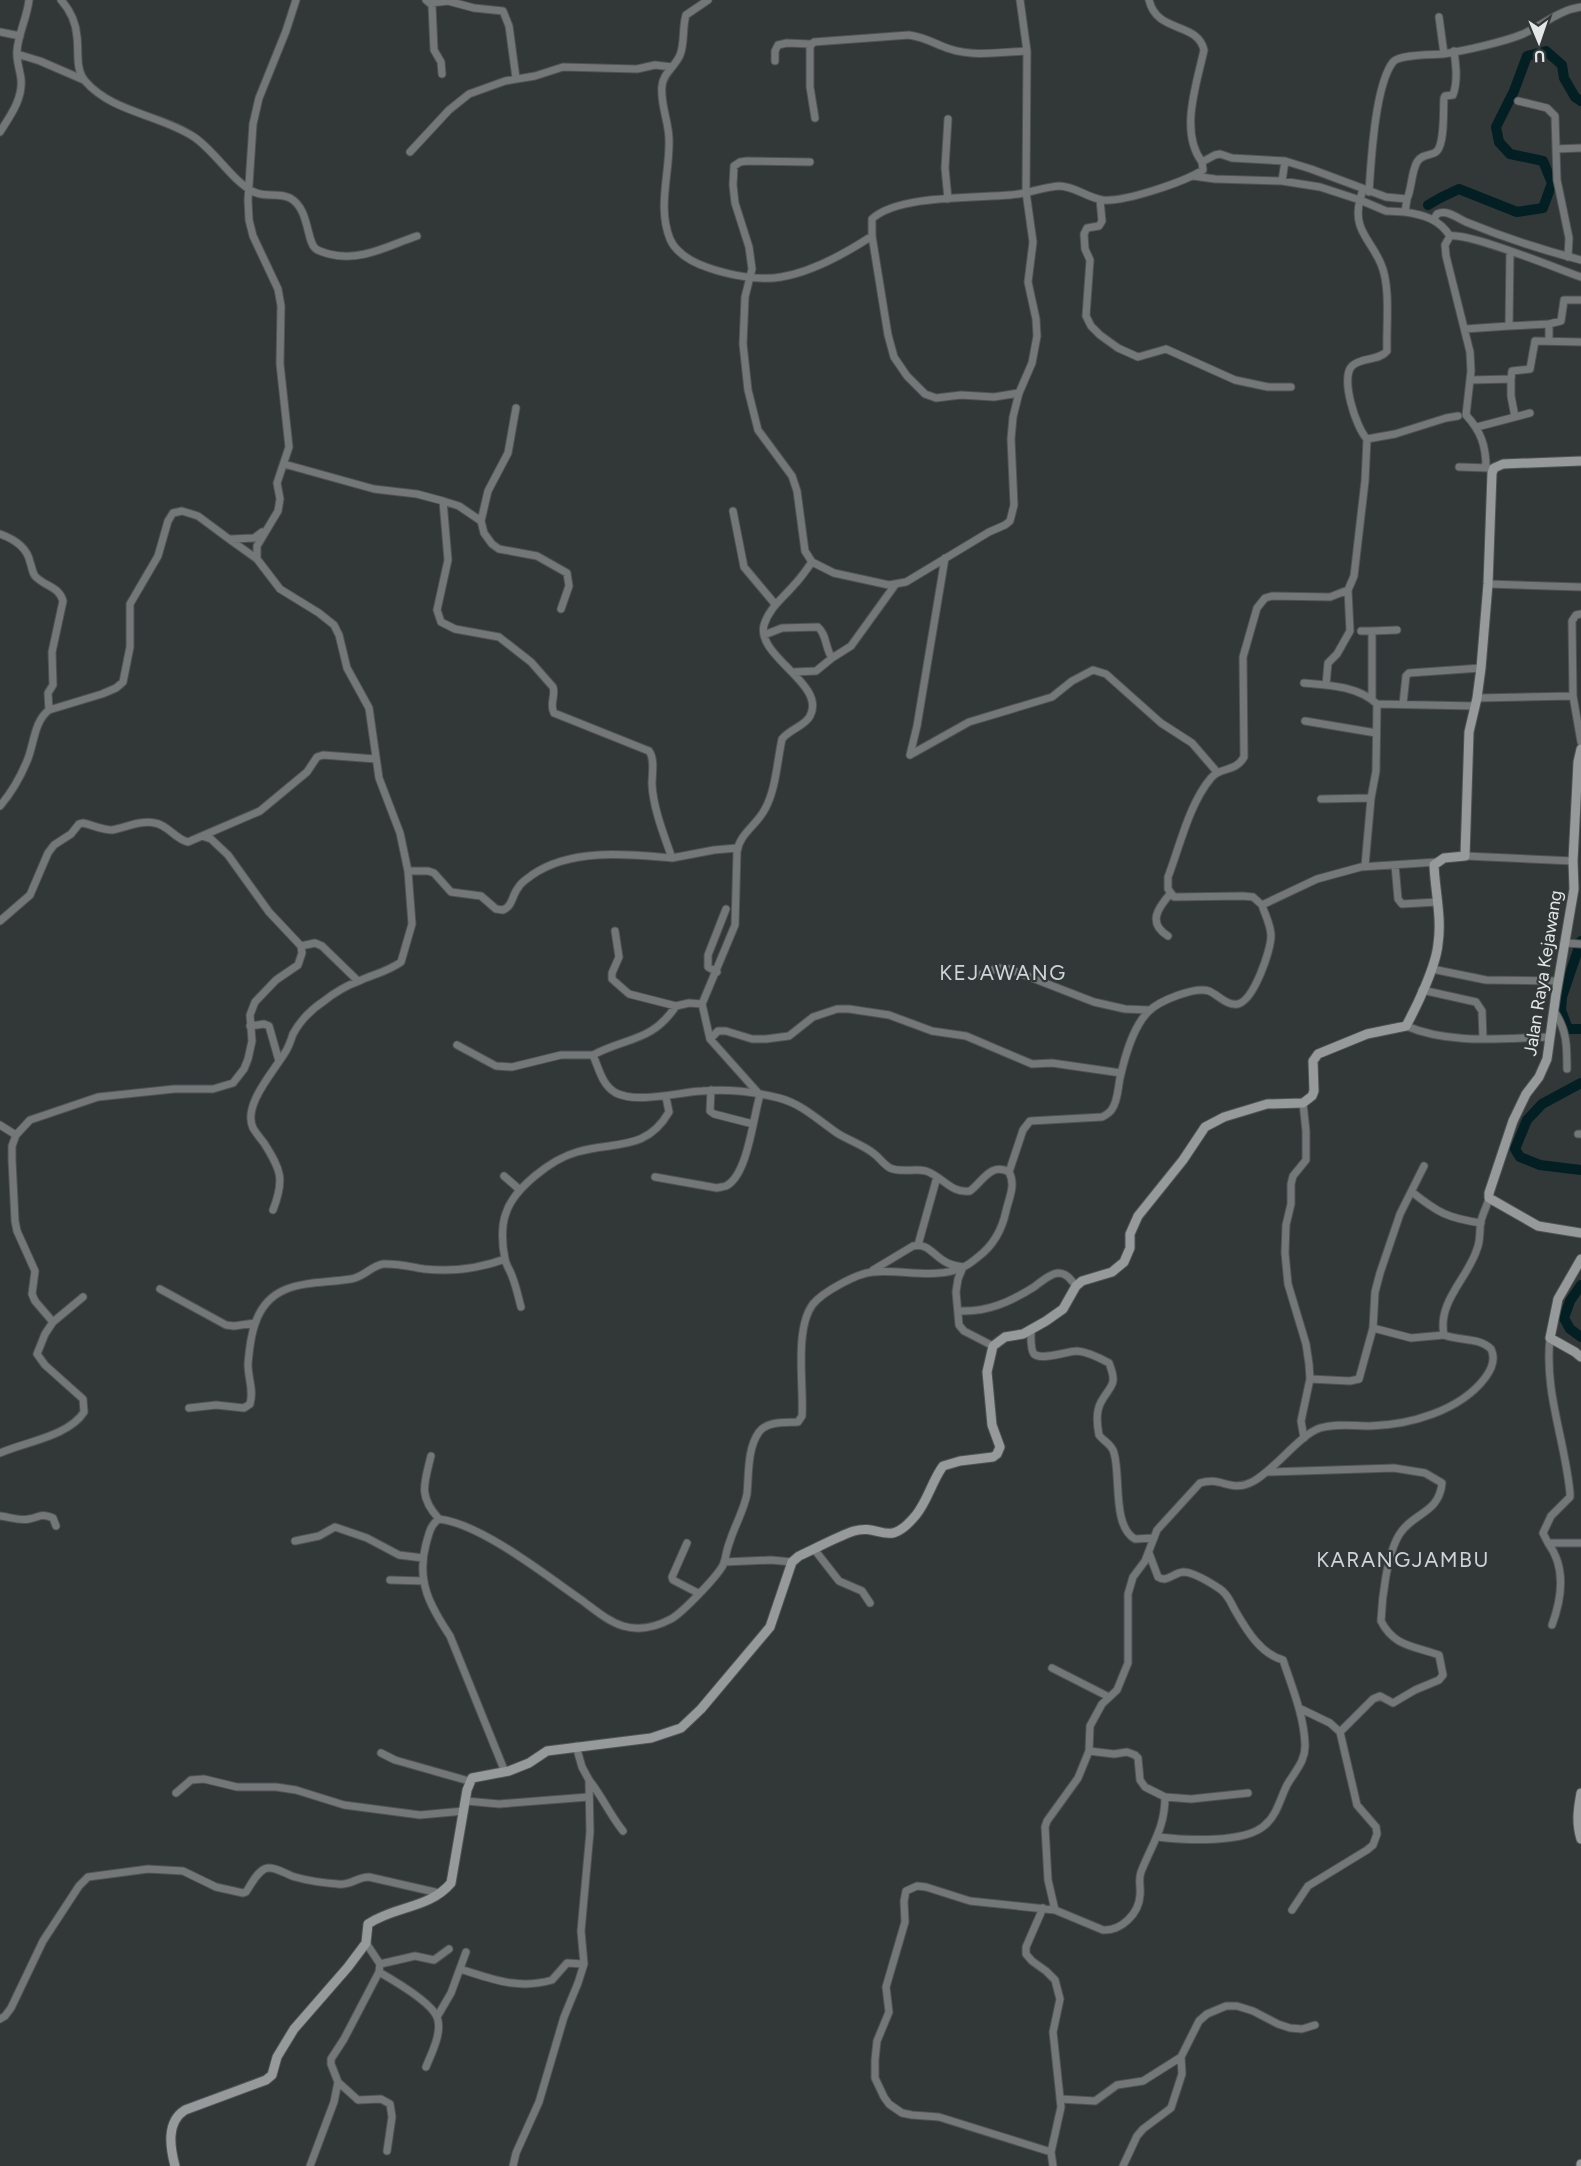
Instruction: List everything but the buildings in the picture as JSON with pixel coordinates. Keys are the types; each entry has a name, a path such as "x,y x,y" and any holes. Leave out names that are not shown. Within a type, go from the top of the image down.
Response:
{"street":[{"path":"0,132 16,106 20,93 21,82 17,54 20,36 27,18 29,0"},
{"path":"61,0 74,23 78,67 84,80"},
{"path":"256,559 255,549 278,512 280,499 277,483 288,447 280,364 281,306 278,289 253,236 249,220 249,189 255,112 296,0"},
{"path":"708,0 686,15 680,54 665,75 662,84 661,95 670,141 666,165 665,215 671,241 677,250 694,263 717,271 751,278 779,278 833,259 872,236"},
{"path":"810,162 747,161 735,165 733,179 735,203 749,248 752,269 745,297 743,344 748,390 758,430 792,476 798,498 805,552 812,562 840,575 895,585 918,576 1010,521 1014,496 1011,439 1013,417 1019,393 1032,363 1037,336 1036,319 1028,282 1033,242 1026,192 1027,51 1020,0"},
{"path":"1149,0 1151,8 1162,21 1190,32 1203,44 1204,50 1190,127 1196,154 1204,161"},
{"path":"442,74 441,62 434,50 433,9 429,2 448,1 474,8 503,11 509,26 516,78"},
{"path":"1326,685 1328,663 1337,654 1350,631 1348,590 1354,576 1365,481 1367,439 1360,430 1355,417 1349,374 1352,366 1387,353 1386,281 1380,261 1362,232 1357,215 1363,195 1378,107 1388,72 1394,61 1401,57 1454,51 1519,35 1558,14 1581,7"},
{"path":"1439,17 1443,52"},
{"path":"0,32 20,36"},
{"path":"775,61 775,51 778,45 787,43 810,44 909,35 924,37 949,49 965,52 1027,51"},
{"path":"810,44 810,87 815,118"},
{"path":"1406,212 1407,199 1417,162 1423,156 1436,152 1438,149 1443,128 1444,98 1455,92 1457,77 1454,51"},
{"path":"17,54 84,80 109,100 192,135 207,146 218,160 249,189 260,195 279,195 290,198 299,206 309,228 311,244 316,249 329,254 357,257 417,236"},
{"path":"410,152 449,110 469,94 516,78 535,76 563,67 637,69 655,65 672,67"},
{"path":"1518,101 1541,106 1553,112 1557,180 1569,238 1568,257"},
{"path":"948,118 945,168 948,199"},
{"path":"1556,149 1581,148"},
{"path":"1204,161 1215,155 1284,163 1311,169 1363,195 1386,211 1406,212 1433,219 1441,224 1450,236"},
{"path":"1019,393 994,398 961,395 936,398 925,394 900,368 891,347 872,236 872,219 879,213 901,205 1013,195 1061,186 1072,188 1100,200 1121,199 1180,182 1203,170 1204,161"},
{"path":"1283,178 1284,163"},
{"path":"1193,176 1215,179 1283,178 1363,195 1407,199"},
{"path":"1100,200 1102,221 1099,226 1087,228 1084,234 1084,249 1090,260 1086,316 1091,326 1118,348 1138,357 1166,349 1235,380 1268,387 1291,387"},
{"path":"1433,219 1437,213 1447,212 1470,223 1581,261"},
{"path":"1465,856 1469,732 1481,668 1488,584 1492,473 1477,427 1466,415 1471,360 1445,249 1446,241 1450,236 1458,235 1581,277"},
{"path":"1509,326 1510,252"},
{"path":"1465,329 1549,324 1561,321 1564,300 1581,300"},
{"path":"1549,324 1549,340"},
{"path":"1515,417 1511,396 1512,371 1532,368 1534,341 1581,342"},
{"path":"1470,380 1511,379"},
{"path":"516,408 508,453 488,491 481,521 484,533 499,549 537,556 567,573 569,586 561,609"},
{"path":"1477,427 1530,413"},
{"path":"1367,439 1409,431 1458,416"},
{"path":"1459,467 1490,468 1503,464 1581,461"},
{"path":"284,464 374,489 417,494 443,501 459,506 481,521"},
{"path":"443,501 447,560 437,610 441,622 455,629 499,637 531,662 553,687 555,692 551,708 554,713 649,751 652,758 652,787 655,801 672,858"},
{"path":"0,806 20,778 29,758 39,720 49,710 102,694 123,682 130,647 130,604 158,556 168,520 173,513 182,511 198,516 256,559 280,589 334,625 339,634 346,668 369,708 379,778 400,833 408,871 412,924 401,962 384,973 358,981 324,1000 305,1017 255,1101 251,1119 253,1127 279,1167 280,1185 273,1210"},
{"path":"733,511 744,567 775,604"},
{"path":"229,539 254,538 269,526"},
{"path":"0,534 10,537 21,545 27,553 36,576 58,590 63,601 51,652 53,685 48,693 49,710"},
{"path":"945,558 917,726 910,755 969,722 1052,697 1072,681 1093,670 1106,674 1161,723 1192,743 1217,772"},
{"path":"760,1095 710,1039 702,1004 735,925 737,848 768,804 782,739 787,732 806,721 813,706 810,697 793,672 767,646 764,635 764,626 775,604 812,562"},
{"path":"1488,584 1581,587"},
{"path":"793,672 816,671 851,646 895,585"},
{"path":"980,975 998,969 1009,969 1094,1002 1125,1009 1149,1010 1196,990 1210,992 1231,1004 1238,1004 1247,998 1269,950 1270,929 1262,905 1253,897 1243,896 1174,897 1168,889 1168,877 1196,800 1204,787 1217,772 1236,767 1244,757 1243,657 1257,608 1261,602 1272,596 1330,597 1348,590"},
{"path":"1581,614 1576,615 1572,621 1573,696 1581,742"},
{"path":"764,635 782,628 818,627 822,631 827,650 832,658"},
{"path":"1360,631 1397,630"},
{"path":"1365,866 1371,798 1376,771 1372,631"},
{"path":"1403,704 1406,676 1409,673 1481,668"},
{"path":"1304,683 1347,689 1374,701 1403,704 1573,696"},
{"path":"1305,721 1376,733"},
{"name":"Jalan Raya Kejawang","path":"1490,1198 1490,1187 1513,1121 1547,1059 1574,889 1573,861 1578,762 1581,749"},
{"path":"0,921 30,895 48,853 54,845 71,834 78,824 83,823 112,830 124,825 154,823 165,827 182,841 188,842 260,811 307,772 317,757 323,755 376,759"},
{"path":"1321,799 1371,798"},
{"path":"53,1322 32,1294 35,1271 15,1221 12,1146 16,1135 30,1120 98,1097 174,1089 226,1087 238,1079 248,1059 252,1041 250,1015 255,1002 276,980 298,965 302,953 301,946 269,912 228,855 211,839 202,836"},
{"path":"408,871 434,873 451,892 481,896 496,909 503,910 510,906 518,888 524,881 535,873 560,862 607,854 672,858 737,848"},
{"path":"1262,905 1317,879 1365,866 1437,862 1451,856 1573,861"},
{"path":"1406,1026 1432,969 1438,946 1438,902 1434,865 1437,862"},
{"path":"1395,865 1398,899 1401,904 1438,902"},
{"path":"1168,936 1157,926 1156,914 1158,908 1170,894"},
{"path":"717,972 708,967 708,955 726,909"},
{"path":"615,931 620,957 612,973 612,979 629,994 675,1006 689,1003 702,1004"},
{"path":"301,946 315,943 322,946 358,981"},
{"path":"1565,943 1578,944"},
{"path":"1432,969 1486,980 1558,981"},
{"path":"1422,990 1476,1002 1482,1011 1483,1039"},
{"path":"457,1045 496,1066 512,1067 561,1055 593,1055 613,1044 638,1039 656,1030 667,1020 675,1006"},
{"path":"710,1039 718,1032 726,1031 752,1039 789,1036 813,1017 837,1009 849,1009 889,1015 932,1031 966,1036 1032,1064 1052,1062 1121,1073"},
{"path":"1009,1172 1023,1130 1030,1121 1102,1117 1108,1114 1115,1104 1121,1073 1131,1042 1149,1010"},
{"path":"1554,1011 1564,1029 1567,1044 1567,1069"},
{"path":"250,1026 264,1024 269,1026 279,1061"},
{"path":"724,1562 771,1560 788,1562 855,1531 866,1530 887,1535 894,1533 916,1515 943,1466 960,1461 993,1457 997,1454 1000,1447 992,1425 987,1372 993,1346 1005,1337 1031,1330 1063,1309 1076,1286 1082,1281 1113,1272 1124,1262 1130,1248 1130,1234 1138,1216 1183,1160 1205,1127 1224,1117 1267,1104 1302,1103 1312,1095 1314,1091 1313,1061 1318,1054 1367,1034 1406,1026 1423,1033 1444,1037 1483,1039 1550,1037"},
{"path":"593,1055 603,1079 618,1094 666,1097 711,1090 760,1095 791,1102 838,1134 871,1151 889,1167 896,1170 925,1171 955,1189 965,1192 974,1188 994,1168 1009,1172 1012,1178 1012,1193 1002,1229 994,1242 963,1268 947,1272 871,1272"},
{"path":"711,1090 710,1111 753,1124"},
{"path":"655,1177 717,1188 726,1186 734,1179 743,1163 760,1095"},
{"path":"521,1307 505,1259 503,1232 505,1214 510,1204 520,1190 542,1170 576,1152 623,1145 646,1135 662,1124 669,1112 666,1097"},
{"path":"1302,1103 1306,1131 1306,1160 1293,1176 1291,1184 1285,1253 1288,1284 1306,1344 1310,1379 1302,1412 1301,1428 1304,1438"},
{"path":"0,1125 16,1135"},
{"path":"1310,1379 1350,1382 1359,1379 1373,1328 1375,1292 1380,1273 1400,1214 1424,1166"},
{"path":"504,1176 520,1190"},
{"path":"918,1245 937,1177"},
{"path":"1412,1192 1443,1214 1481,1223"},
{"path":"1444,1335 1443,1314 1459,1280 1477,1250 1481,1223 1490,1198 1538,1226 1581,1233"},
{"path":"431,1456 424,1494 425,1501 439,1519 448,1520 476,1531 621,1626 651,1628 672,1618 698,1593 724,1562 743,1510 751,1451 759,1432 766,1425 798,1422 802,1416 801,1356 809,1310 824,1294 871,1272 905,1250 918,1245 926,1246 950,1265 963,1268"},
{"path":"189,1408 216,1405 244,1408 250,1404 253,1390 248,1365 255,1323 266,1304 291,1286 363,1276 373,1267 383,1264 442,1271 476,1268 505,1259"},
{"path":"1552,1625 1560,1594 1561,1573 1558,1559 1543,1533 1546,1523 1570,1493 1550,1386 1548,1366 1550,1338 1557,1299 1581,1259"},
{"path":"963,1268 956,1292 960,1311 959,1325 964,1331 993,1346"},
{"path":"960,1311 995,1307 1016,1297 1047,1277 1059,1273 1065,1274 1076,1286"},
{"path":"160,1288 226,1325 255,1323"},
{"path":"0,1453 73,1424 84,1412 83,1399 37,1356 45,1334 53,1322 83,1297"},
{"path":"1055,1910 1048,1880 1045,1827 1050,1815 1078,1778 1089,1751 1090,1726 1102,1704 1121,1683 1128,1663 1128,1611 1132,1576 1145,1561 1154,1538 1169,1516 1200,1483 1216,1480 1236,1487 1254,1481 1316,1429 1327,1426 1385,1425 1413,1420 1444,1409 1464,1397 1488,1374 1492,1363 1493,1352 1488,1345 1476,1341 1444,1335 1411,1338 1373,1328"},
{"path":"1031,1330 1032,1351 1035,1355 1076,1351 1087,1353 1109,1363 1113,1378 1112,1387 1101,1402 1099,1435 1114,1452 1119,1510 1128,1532 1135,1539 1154,1538"},
{"path":"1550,1338 1581,1357"},
{"path":"1267,1472 1394,1468 1425,1473 1442,1483 1439,1498 1434,1505 1407,1524 1399,1535 1389,1570 1381,1621 1391,1636 1401,1642 1439,1655 1443,1675 1439,1680 1393,1703 1383,1697 1378,1697 1362,1709 1340,1732"},
{"path":"0,1516 27,1520 42,1515 53,1518 56,1526"},
{"path":"439,1519 431,1528 423,1558 424,1581 432,1608 450,1636 508,1771"},
{"path":"296,1541 319,1536 335,1527 367,1538 399,1556 423,1558"},
{"path":"687,1543 672,1577 673,1580 698,1593"},
{"path":"1548,1543 1581,1544"},
{"path":"814,1549 839,1581 862,1592 870,1603"},
{"path":"1149,1553 1158,1577 1161,1579 1165,1580 1177,1573 1190,1573 1221,1590 1264,1652 1282,1660 1299,1708 1305,1743 1304,1758 1282,1795 1274,1815 1264,1826 1236,1837 1197,1841 1158,1837"},
{"path":"175,2166 171,2136 172,2122 177,2115 266,2080 272,2075 277,2057 288,2038 366,1941 368,1924 383,1916 425,1902 451,1883 469,1780 474,1776 508,1771 522,1766 547,1751 651,1738 672,1731 691,1720 770,1627 788,1562"},
{"path":"390,1580 424,1581"},
{"path":"1052,1668 1109,1697"},
{"path":"1292,1910 1308,1886 1367,1850 1373,1845 1377,1834 1376,1827 1357,1805 1340,1732 1330,1723 1299,1708"},
{"path":"576,1746 582,1767 589,1780 623,1831"},
{"path":"1089,1751 1114,1754 1126,1752 1135,1755 1138,1758 1140,1780 1145,1787 1165,1797 1191,1799 1248,1793"},
{"path":"381,1753 395,1760 469,1780"},
{"path":"176,1793 191,1780 204,1779 237,1787 255,1789 276,1787 296,1790 344,1805 420,1815 465,1806 588,1797"},
{"path":"513,2166 539,2102 564,2017 584,1964 581,1931 590,1832 589,1780"},
{"path":"1581,1794 1577,1828 1581,1839"},
{"path":"1051,2152 939,2117 912,2115 896,2110 884,2097 874,2071 877,2041 889,2012 886,1987 905,1922 906,1891 917,1886 926,1887 970,1901 1055,1910 1103,1930 1118,1928 1134,1912 1139,1901 1139,1879 1164,1819 1165,1797"},
{"path":"0,2019 5,2016 43,1941 67,1902 84,1880 92,1876 147,1869 183,1871 216,1887 243,1893 264,1869 269,1868 298,1878 339,1885 350,1884 369,1876 439,1893"},
{"path":"1043,1908 1026,1947 1026,1954 1055,1980 1059,1989 1059,2008 1053,2032 1061,2107 1051,2152 1053,2166"},
{"path":"366,1941 379,1968 430,2008 437,2018 438,2031 426,2067"},
{"path":"387,2151 392,2117 390,2104 381,2099 358,2100 338,2082 331,2059 354,2021 379,1968 415,1956 434,1960 449,1949"},
{"path":"437,2018 451,1993 466,1952"},
{"path":"460,1969 504,1983 516,1984 552,1980 567,1963 584,1964"},
{"path":"1123,2166 1137,2136 1148,2124 1171,2108 1182,2074 1181,2057 1199,2021 1207,2014 1226,2006 1237,2006 1290,2028 1302,2029 1315,2025"},
{"path":"1060,2099 1095,2101 1113,2087 1143,2081 1181,2057"},
{"path":"310,2166 334,2102 338,2082"}],"waterway":[{"path":"1428,205 1459,189 1517,212 1543,208 1552,183 1543,161 1510,154 1499,142 1496,127 1514,91 1527,56 1546,51 1562,65 1564,78 1575,97 1581,101"},
{"path":"1581,941 1562,997 1561,1010 1568,1029 1581,1029"},
{"path":"1581,1083 1542,1104 1527,1120 1515,1149 1520,1157 1540,1165 1581,1170"},
{"path":"1581,1285 1570,1301 1564,1318 1570,1329 1581,1337"}],"district":[{"name":"KEJAWANG","path":"1003,973"},
{"name":"KARANGJAMBU","path":"1403,1560"}]}
